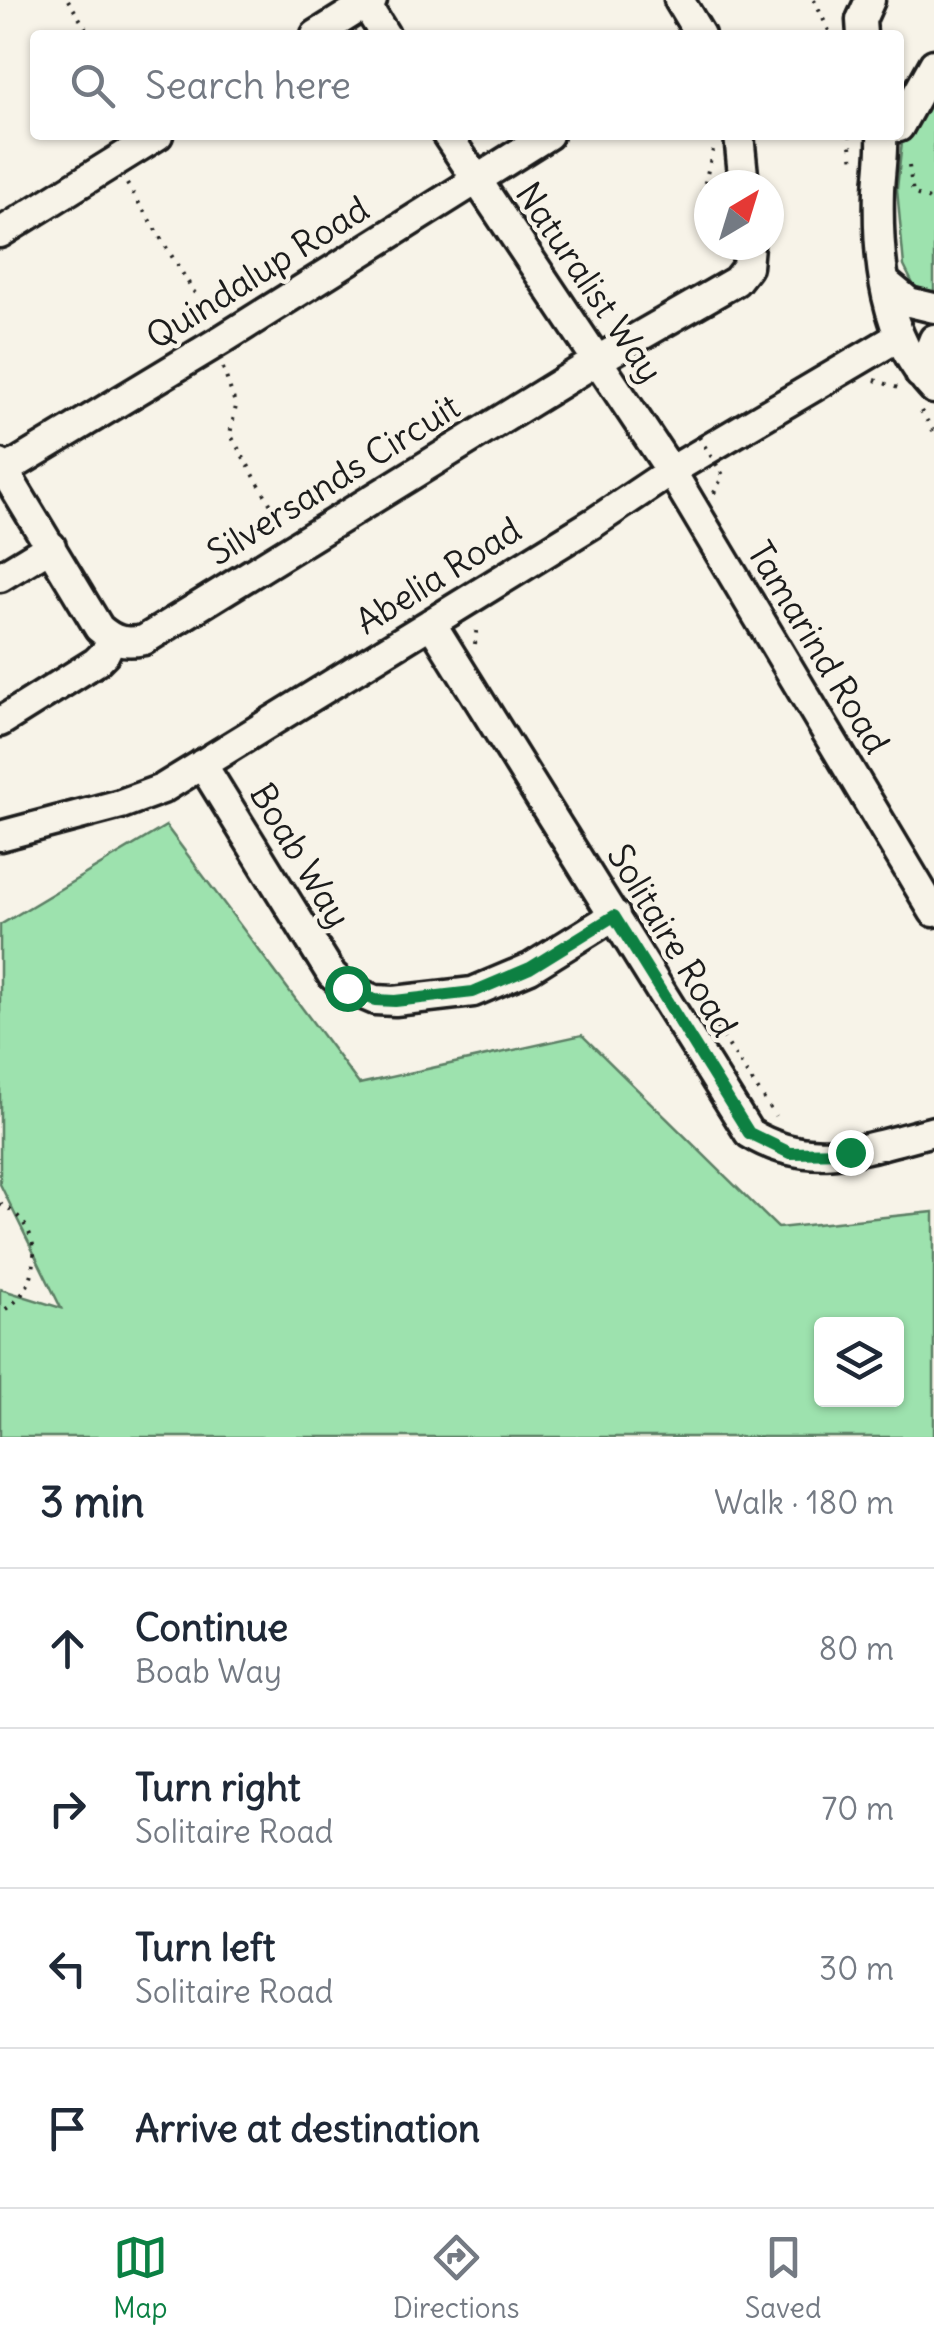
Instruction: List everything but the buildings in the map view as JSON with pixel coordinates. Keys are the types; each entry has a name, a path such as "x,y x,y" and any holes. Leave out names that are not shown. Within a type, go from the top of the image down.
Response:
{"street":[{"path":"679,0 697,30"},
{"path":"323,30 366,1 382,30"},
{"path":"904,70 934,62"},
{"path":"904,118 934,62"},
{"path":"0,232 150,140"},
{"name":"Naturalist Way","path":"450,140 671,471"},
{"name":"Quindalup Road","path":"2,468 216,343 540,140"},
{"path":"740,140 742,170"},
{"path":"892,144 879,195 886,283 898,336 920,389"},
{"name":"Silversands Circuit","path":"112,639 128,643 144,640 598,360 736,280 748,260"},
{"path":"886,283 909,302 934,308"},
{"name":"Abelia Road","path":"0,836 143,797 472,598 671,471 898,336"},
{"path":"920,389 934,339"},
{"path":"0,722 96,662 112,639 99,628 2,468"},
{"name":"Tamarind Road","path":"671,471 934,912"},
{"path":"0,577 51,546"},
{"name":"Solitaire Road","path":"431,623 749,1133 770,1146 809,1155 850,1152 934,1132"},
{"name":"Boab Way","path":"202,764 332,975 359,994 395,1001 491,987 530,968 614,916"}],"path":[{"path":"68,0 87,30"},
{"path":"818,2 829,30"},
{"path":"707,170 713,140"},
{"path":"851,140 854,174"},
{"path":"892,144 913,193 934,202"},
{"path":"114,162 216,343 236,406 230,434 295,546"},
{"path":"861,358 877,383 920,389 934,432"},
{"path":"699,437 718,466"},
{"path":"472,598 479,612 475,648"},
{"path":"711,1019 774,1115 790,1122"},
{"path":"0,1204 13,1211 30,1230 34,1255 22,1294 17,1302 0,1312"}],"green space":[{"path":"934,91 934,295 914,286 904,266 897,189 904,138"},
{"path":"166,826 359,1084 582,1035 778,1228 934,1212 934,1437 0,1437 0,1289 61,1308 0,1184 0,925"}],"route":[{"path":"347,988 375,1000 395,1001 473,992 510,979 614,916 749,1133 790,1153 850,1152"}]}
